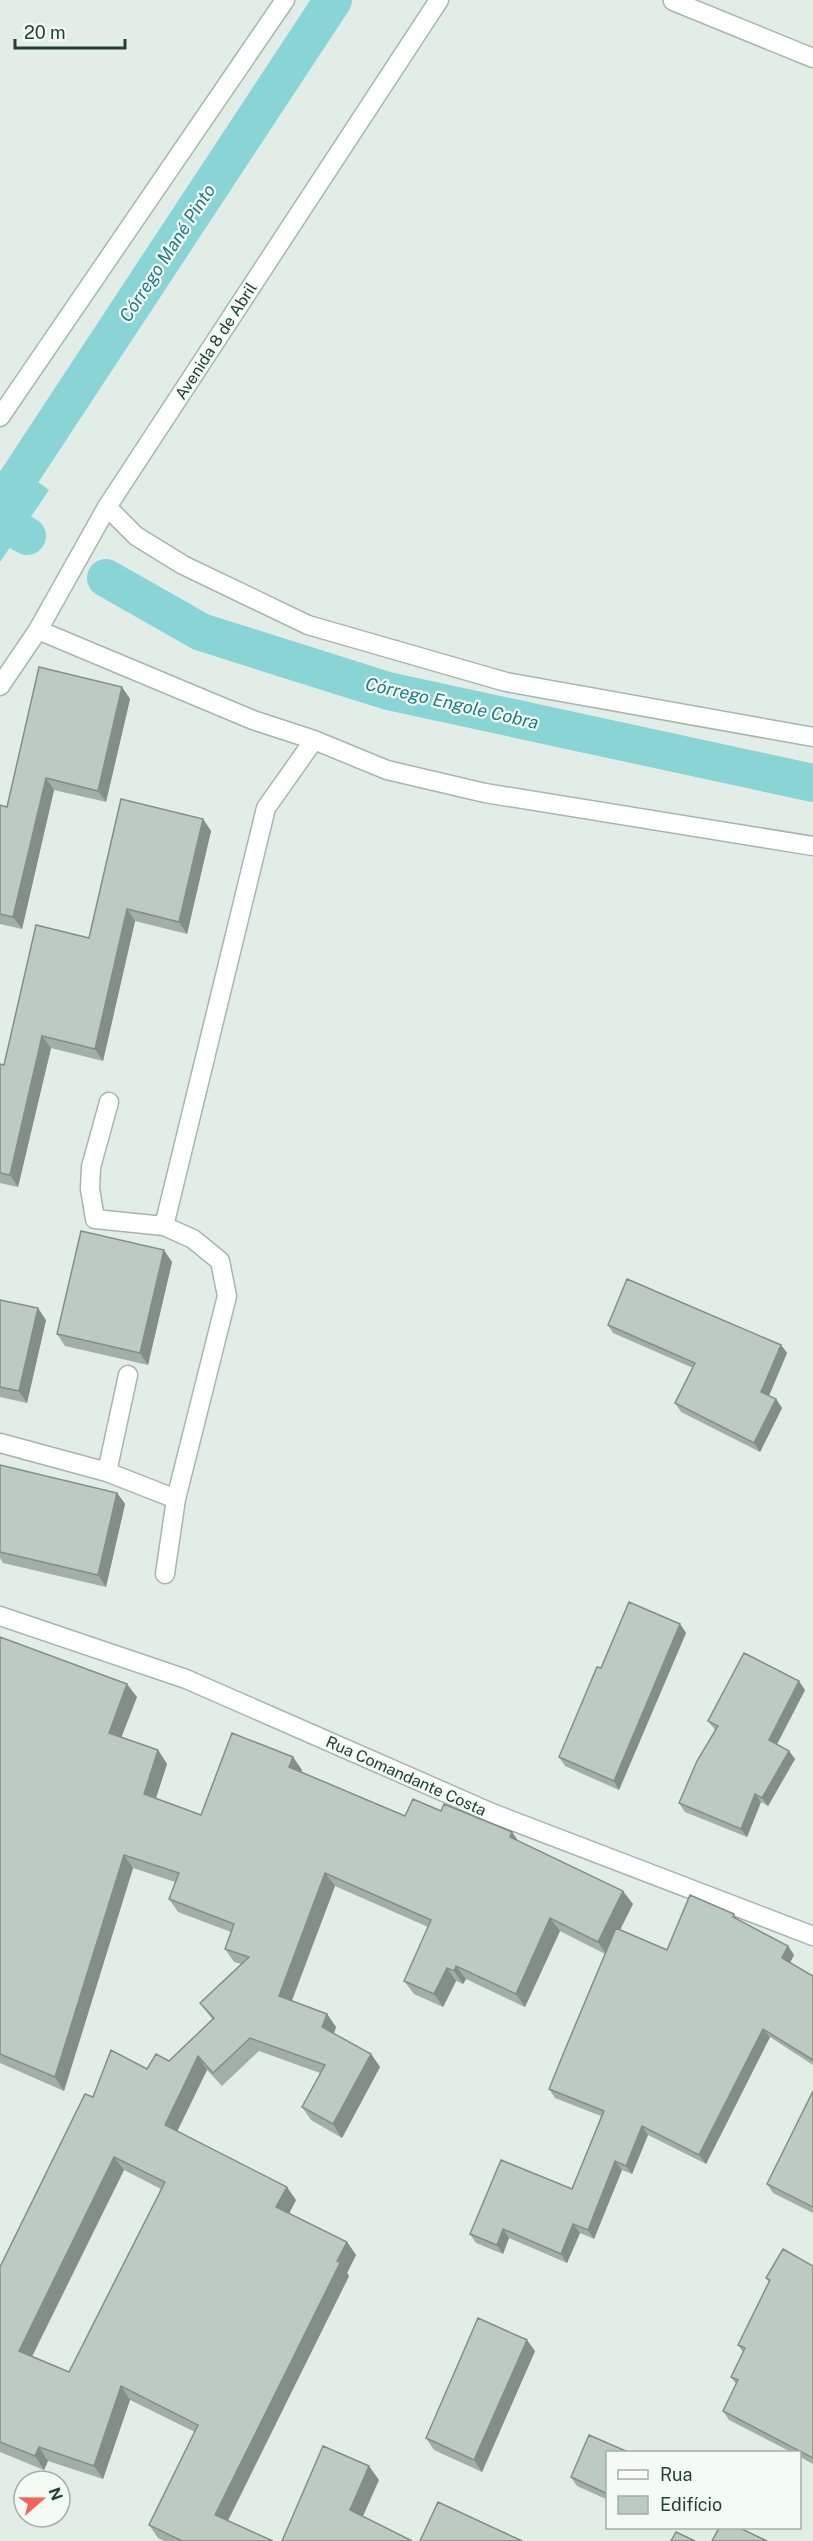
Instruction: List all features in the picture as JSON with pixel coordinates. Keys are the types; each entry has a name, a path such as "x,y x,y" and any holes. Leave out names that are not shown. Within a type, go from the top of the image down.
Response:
{"street":[{"path":"0,417 285,0"},
{"name":"Avenida 8 de Abril","path":"0,686 38,630 107,507 439,0"},
{"path":"673,1 813,58"},
{"path":"107,507 136,536 183,565 308,625 506,682 813,737"},
{"path":"38,630 253,720 314,740 387,770 485,793 813,846"},
{"path":"164,1226 266,808 314,740"},
{"path":"109,1102 91,1167 90,1189 95,1219 164,1226 193,1239 220,1261 227,1296 176,1499 165,1574"},
{"path":"107,1472 128,1376"},
{"path":"0,1443 107,1472 176,1499"},
{"name":"Rua Comandante Costa","path":"0,1616 186,1679 492,1813 813,1936"}],"water":[{"path":"11,462 49,490 0,562 0,479"}],"building":[{"path":"39,667 122,687 98,791 46,778 13,917 0,914 0,805 7,807"},
{"path":"121,799 203,819 179,922 127,909 95,1049 42,1036 10,1175 0,1173 0,1064 4,1065 36,925 89,938"},
{"path":"81,1231 164,1250 140,1353 57,1334"},
{"path":"627,1279 781,1345 761,1392 776,1399 754,1443 675,1403 695,1363 608,1325"},
{"path":"0,1300 38,1308 19,1391 0,1387"},
{"path":"0,1465 117,1493 98,1575 0,1552"},
{"path":"629,1602 680,1624 614,1781 559,1757 597,1667 601,1668"},
{"path":"0,1637 127,1684 109,1733 158,1750 144,1794 201,1815 232,1733 293,1757 289,1767 405,1816 413,1799 441,1811 444,1804 512,1832 510,1837 623,1891 598,1942 550,1918 516,1994 456,1966 454,1971 447,1968 434,1994 404,1981 431,1920 325,1873 279,1996 327,2014 322,2027 371,2054 333,2124 302,2107 325,2065 250,2038 213,2073 198,2056 165,2125 287,2187 276,2207 347,2242 337,2261 340,2263 215,2515 273,2541 182,2541 149,2525 198,2425 121,2386 94,2466 39,2447 35,2456 0,2442 0,2267 85,2094 93,2097 111,2050 147,2069 156,2054 169,2061 214,2018 200,2003 249,1957 225,1949 234,1924 169,1899 179,1873 124,1855 55,2077 0,2054","holes":["114,2157 165,2182 69,2372 19,2351"]},
{"path":"744,1653 799,1681 769,1740 789,1751 762,1798 755,1794 741,1829 679,1803 697,1761 718,1726 708,1721"},
{"path":"690,1895 734,1914 733,1917 788,1946 782,1958 813,1976 813,2060 763,2029 699,2155 642,2126 626,2166 615,2161 588,2230 573,2224 561,2254 503,2229 497,2245 470,2234 501,2160 572,2189 604,2111 549,2089 616,1928 667,1950"},
{"path":"813,2091 813,2207 767,2184"},
{"path":"783,2249 813,2266 813,2458 723,2411 738,2380 731,2377 745,2348 738,2345 770,2280 766,2278"},
{"path":"478,2318 527,2340 474,2460 426,2438"},
{"path":"589,2435 626,2451 606,2451 606,2493 571,2477"},
{"path":"323,2446 369,2466 350,2510 412,2541 282,2541"},
{"path":"438,2502 522,2541 420,2541"},
{"path":"718,2529 742,2529 767,2541 712,2541"},
{"path":"676,2532 695,2541 671,2541"}],"waterway":[{"name":"Córrego Mané Pinto","path":"0,506 333,0"},
{"name":"Córrego Engole Cobra","path":"0,521 27,536"},
{"name":"Córrego Engole Cobra","path":"106,578 201,632 388,691 813,783"}]}
